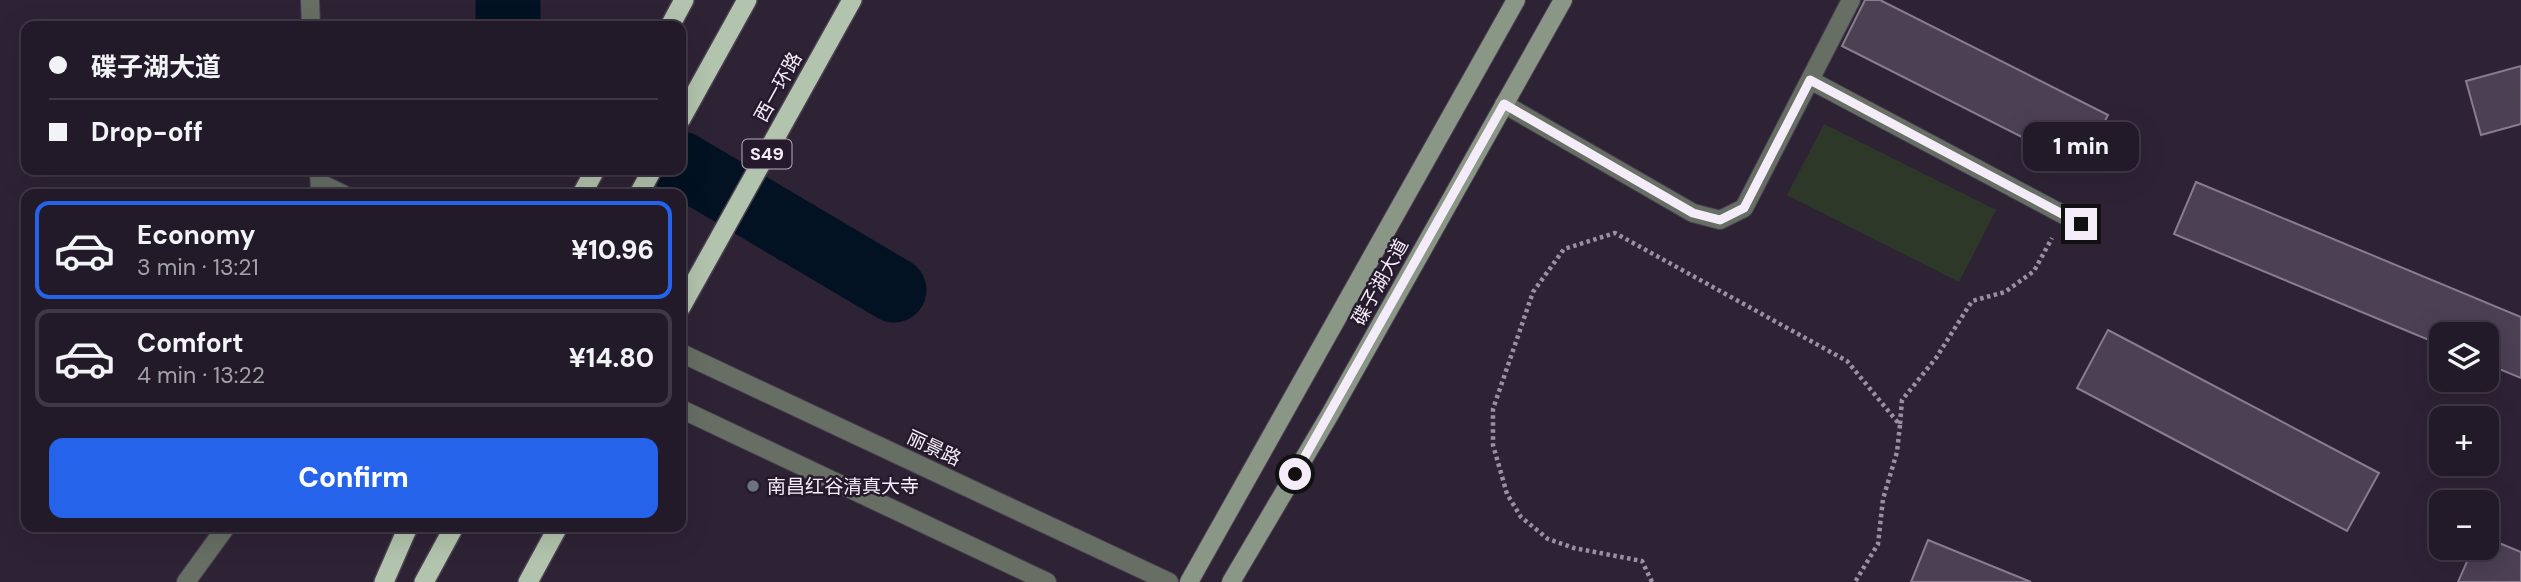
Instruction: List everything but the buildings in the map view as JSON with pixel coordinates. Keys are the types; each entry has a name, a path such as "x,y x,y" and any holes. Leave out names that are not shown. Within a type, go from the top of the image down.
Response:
{"highway":[{"path":"673,21 684,0"},
{"path":"686,110 747,0"},
{"name":"西一环路","path":"686,298 852,0"},
{"path":"384,582 406,532"},
{"path":"424,582 451,532"},
{"path":"528,582 555,532"}],"main road":[{"name":"碟子湖大道","path":"1189,582 1516,0"},
{"name":"碟子湖大道","path":"1231,582 1329,416 1563,0"}],"street":[{"path":"310,0 311,21"},
{"path":"1504,104 1693,213 1720,220 1744,208 1851,0"},
{"path":"1810,80 2073,220"},
{"name":"丽景路","path":"686,355 1168,582"},
{"path":"686,411 1047,582"},
{"path":"186,582 222,532"}],"path":[{"path":"1855,582 1878,544 1883,499 1897,452 1902,400 1936,358 1972,301 2005,292 2034,271 2073,220"},
{"path":"1652,582 1642,561 1574,548 1548,539 1521,517 1507,494 1493,445 1493,409 1533,292 1564,249 1615,233 1847,361 1900,425"}],"green space":[{"path":"1824,124 1996,210 1959,282 1787,195"}],"waterway":[{"path":"508,0 508,21"},
{"path":"686,167 894,290"}],"place":[{"name":"南昌红谷清真大寺","path":"753,486"}],"route":[{"path":"1295,474 1504,104 1693,213 1720,220 1744,208 1810,80 2081,224"}]}
